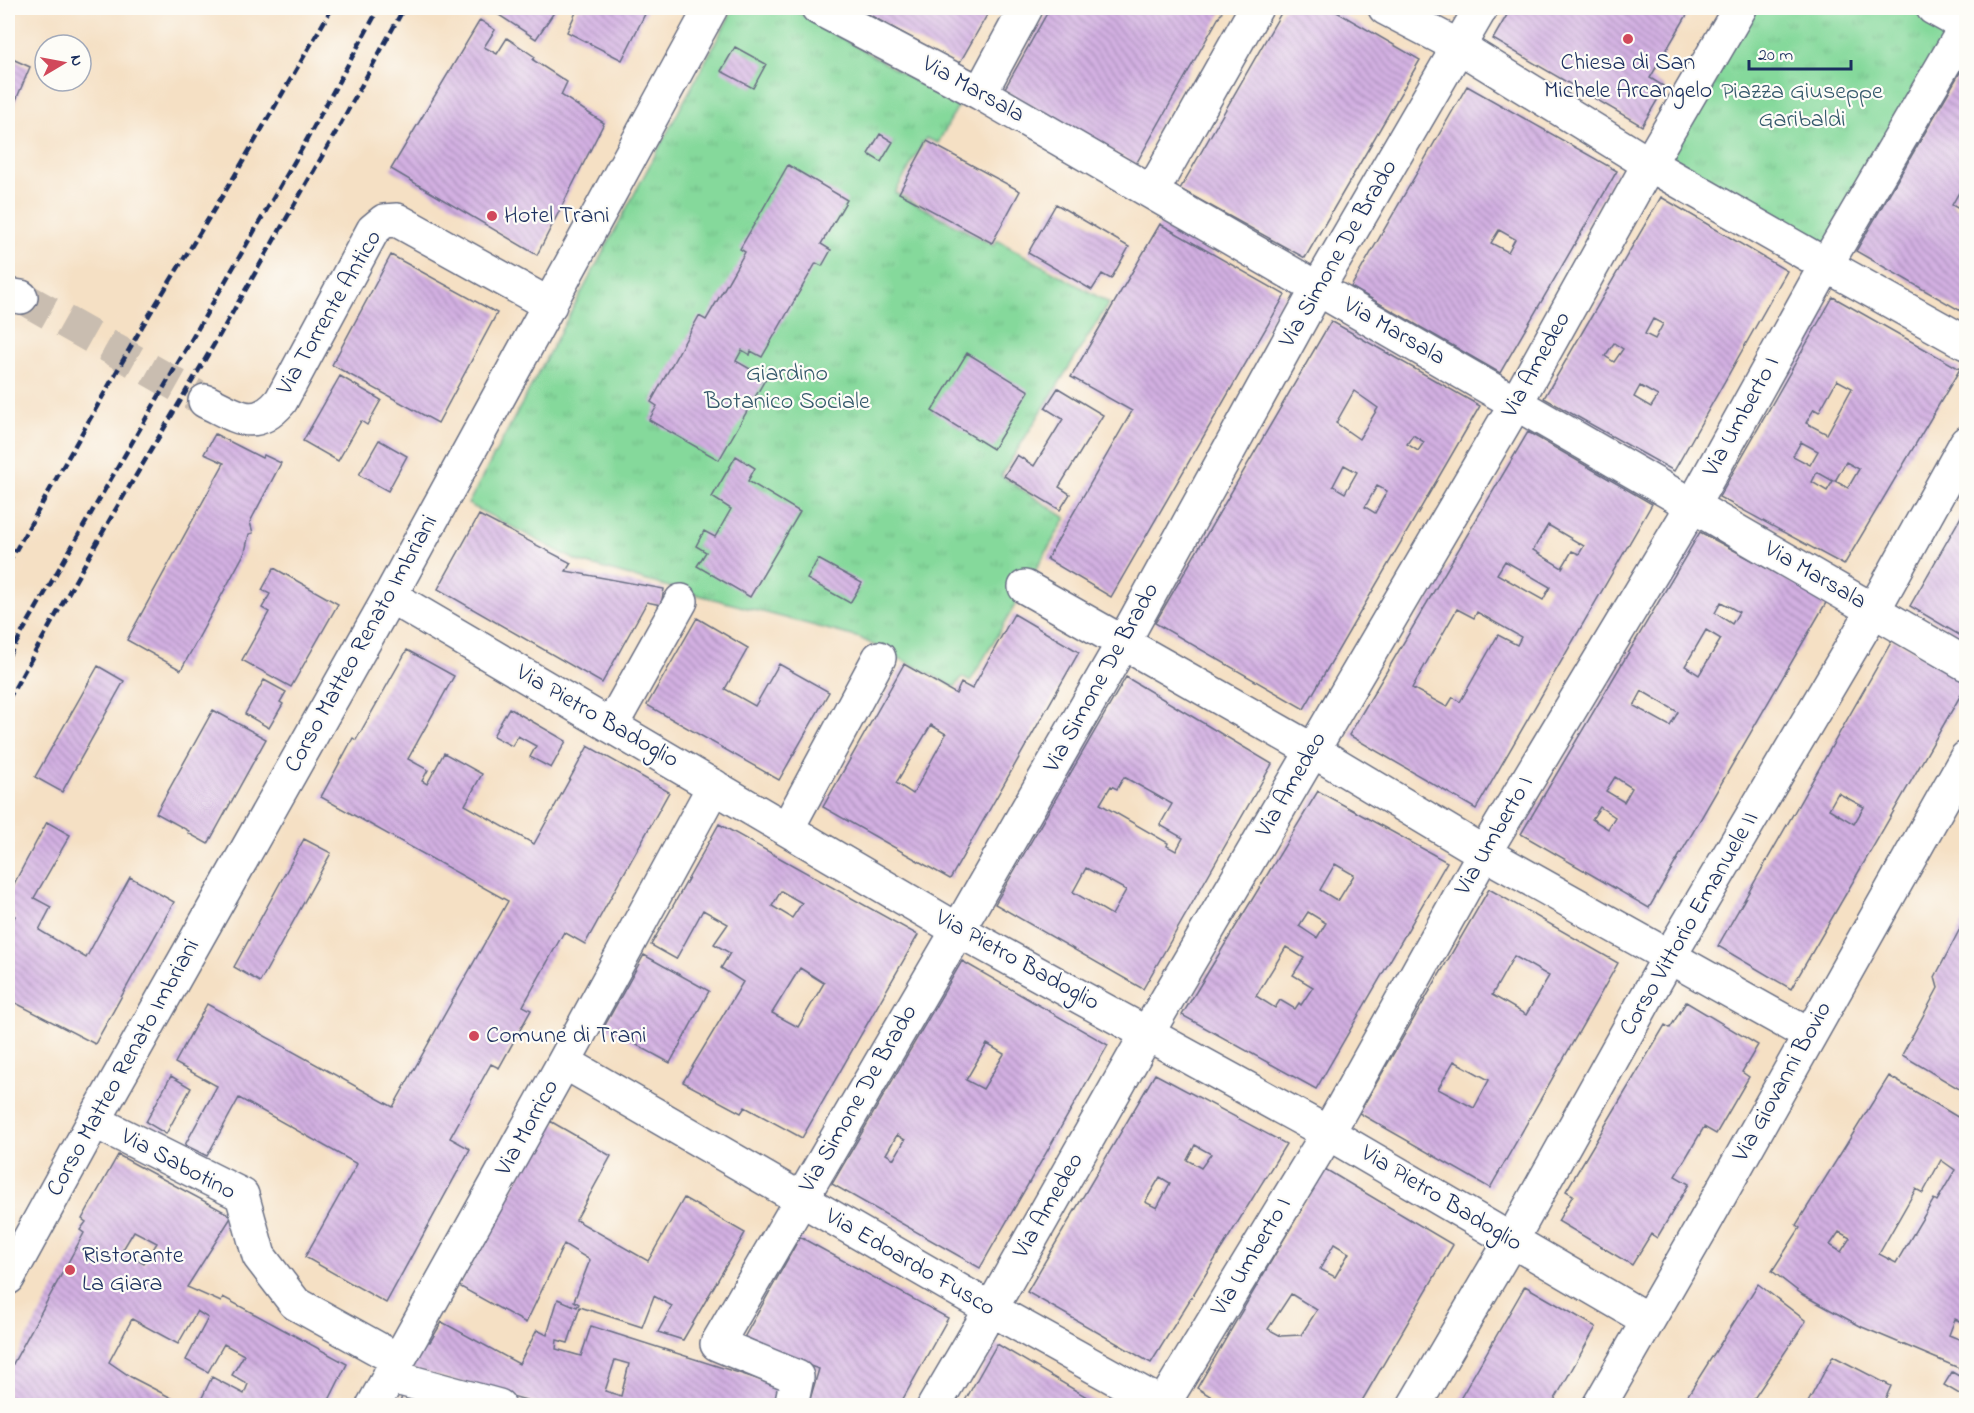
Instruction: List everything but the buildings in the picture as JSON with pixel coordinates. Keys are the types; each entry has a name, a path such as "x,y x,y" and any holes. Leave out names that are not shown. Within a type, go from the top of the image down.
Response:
{"street":[{"name":"Corso Matteo Renato Imbriani","path":"8,1278 390,596 711,8"},
{"name":"Via Marsala","path":"818,8 980,93 1966,664"},
{"path":"980,93 1026,8"},
{"path":"1152,192 1256,8"},
{"path":"1385,8 1458,46 1649,164 1966,343"},
{"name":"Via Simone De Brado","path":"791,1406 797,1377 717,1344 1124,641 1318,288 1481,8"},
{"path":"1649,164 1740,8"},
{"path":"1826,265 1966,26 1933,8"},
{"name":"Via Amedeo","path":"934,1406 1148,1032 1516,403 1649,164"},
{"name":"Via Torrente Antico","path":"205,401 245,420 259,418 271,412 280,401 373,230 384,221 397,220 550,305"},
{"name":"Via Umberto I","path":"1164,1405 1328,1132 1484,853 1693,505 1826,265"},
{"name":"Corso Vittorio Emanuele II","path":"1414,1406 1511,1241 1669,957 1873,611 1965,449"},
{"path":"1025,587 1124,641 1484,853 1809,1035"},
{"name":"Via Pietro Badoglio","path":"390,596 958,930 1328,1132 1648,1320"},
{"path":"612,726 681,601"},
{"path":"788,829 879,658"},
{"name":"Via Giovanni Bovio","path":"1599,1406 1966,758"},
{"name":"Via Morrico","path":"372,1406 564,1062 714,786"},
{"name":"Via Edoardo Fusco","path":"564,1062 991,1309 1164,1405"},
{"name":"Via Sabotino","path":"94,1121 242,1195 259,1256 295,1303 394,1368 499,1406"}],"green space":[{"name":"Giardino Botanico Sociale","path":"734,8 791,8 958,106 938,143 926,138 895,193 994,246 997,240 1109,303 1001,476 1066,518 970,682 962,677 955,687 860,638 577,561 468,504"},
{"name":"Piazza Giuseppe Garibaldi","path":"1750,8 1915,8 1954,30 1823,255 1662,161"}],"tunnel":[{"path":"21,297 205,401"}],"railway":[{"path":"8,564 143,325 231,182 332,8"},
{"path":"8,657 300,152 379,8"},
{"path":"8,700 113,514 219,336 336,132 404,8"}],"place":[{"name":"Chiesa di San Michele Arcangelo","path":"1628,39"},
{"name":"Hotel Trani","path":"492,216"},
{"name":"Comune di Trani","path":"474,1036"},
{"name":"Ristorante La Giara","path":"70,1270"}]}
